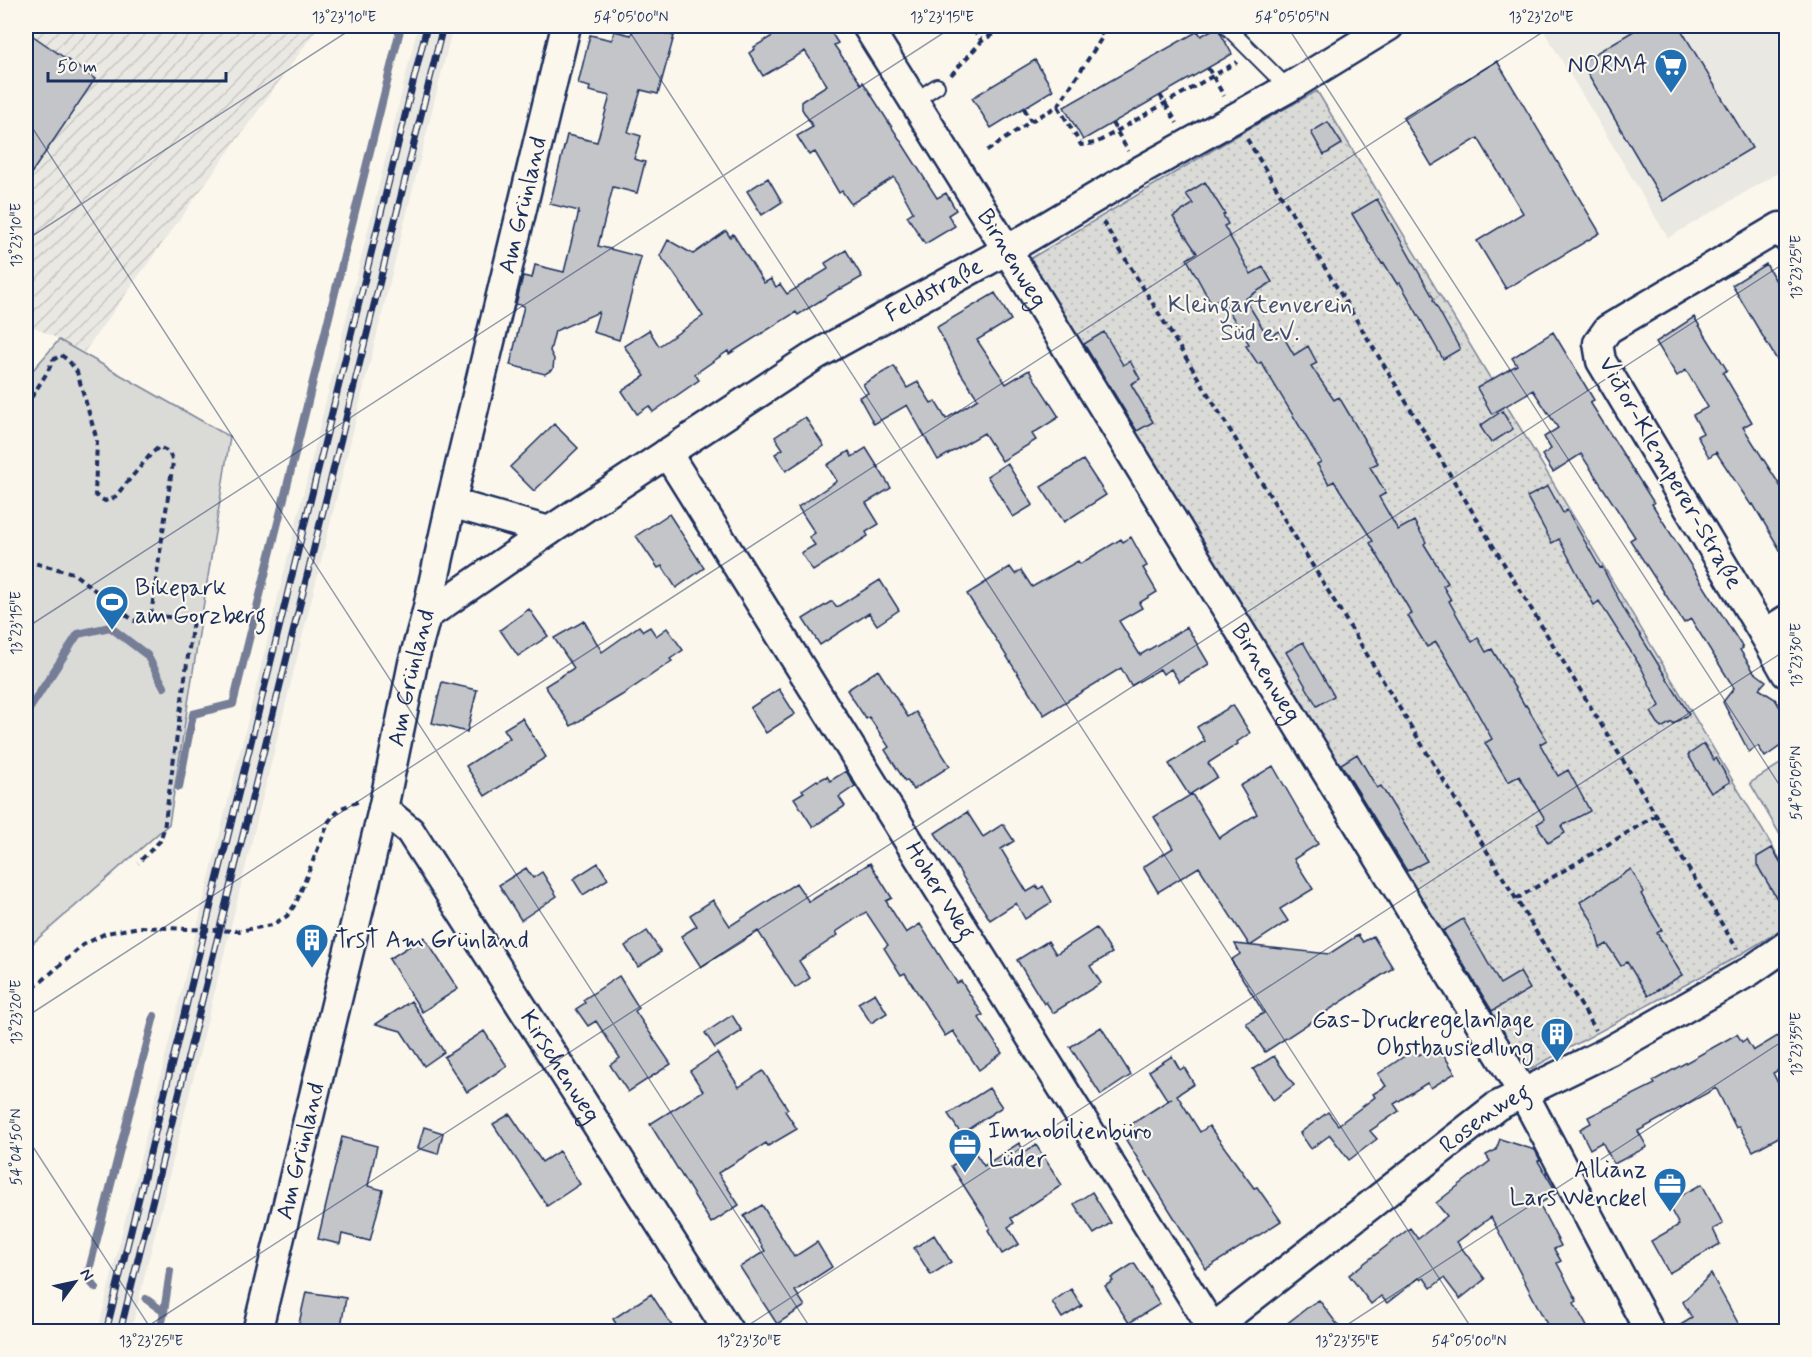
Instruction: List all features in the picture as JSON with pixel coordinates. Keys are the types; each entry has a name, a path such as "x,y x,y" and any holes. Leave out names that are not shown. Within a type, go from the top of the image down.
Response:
{"street":[{"name":"Am Grünland","path":"256,1332 383,809 413,663 566,26"},
{"name":"Birnenweg","path":"867,26 926,94 1007,250 1523,1093 1650,1332"},
{"name":"Feldstraße","path":"426,616 549,531 816,355 1007,250 1288,88 1389,26"},
{"name":"Victor-Klemperer-Straße","path":"1784,229 1608,329 1598,344 1601,361 1775,627 1786,673"},
{"name":"Hoher Weg","path":"667,453 1210,1330"},
{"path":"451,503 549,531"},
{"name":"Kirschenweg","path":"383,809 410,831 729,1332"},
{"name":"Rosenweg","path":"1210,1330 1497,1106 1609,1051 1750,971 1786,946"}],"lane":[{"path":"1226,26 1288,88"}],"path":[{"path":"950,75 982,41 1006,26"},
{"path":"987,151 1058,106 1103,36 1096,26"},
{"path":"973,30 982,41"},
{"path":"1058,106 1081,145 1096,143 1253,52"},
{"path":"1208,68 1237,116 1249,142 1750,971"},
{"path":"1024,108 1031,121"},
{"path":"1090,201 1609,1051"},
{"path":"26,406 48,371 52,360 61,355 69,361 77,372 97,440 95,495 105,501 114,498 159,447 169,452 173,462 151,615"},
{"path":"26,561 73,573 134,621 151,615 194,620 164,829 160,841 138,863"},
{"path":"26,995 83,945 106,933 140,927 239,931 272,925 287,916 296,903 329,821 341,808 359,801 383,809"},
{"path":"1516,899 1657,815"}],"shaded area":[{"path":"26,26 319,26 84,352 26,323"},
{"path":"418,26 453,26 131,1331 98,1331"},
{"path":"1541,26 1786,26 1786,168 1668,238"}],"green space":[{"name":"Kleingartenverein Süd e.V.","path":"1317,91 1786,869 1786,927 1733,959 1525,1072 1028,260 1243,132"},
{"name":"Bikepark am Gorzberg","path":"59,340 230,437 169,824 26,949 26,378"},
{"path":"1786,760 1786,845 1750,783"}],"building":[{"path":"634,26 662,26 660,32 674,36 658,94 641,90 628,132 641,136 634,159 645,162 637,193 613,187 598,246 641,257 619,340 593,332 599,312 555,331 550,351 554,359 553,369 545,374 510,365 524,306 516,304 523,276 532,278 535,265 564,272 579,211 550,204 567,135 597,142 610,96 589,91 590,87 578,84 590,35 612,40 614,31 631,35"},
{"path":"789,26 827,26 838,43 834,45 861,84 863,82 937,198 946,193 956,210 948,215 955,226 925,244 907,216 913,212 894,177 851,204 842,191 839,193 815,152 809,155 797,136 813,127 802,109 802,101 827,85 805,51 763,76 749,53 755,49 754,47"},
{"path":"1642,26 1679,26 1752,148 1663,201 1581,62"},
{"path":"1217,27 1232,54 1083,140 1064,107 1198,31 1201,36"},
{"path":"26,31 95,79 26,181"},
{"path":"1035,60 1053,90 991,128 972,98"},
{"path":"1497,61 1600,233 1506,289 1477,241 1523,213 1478,138 1432,166 1403,118"},
{"path":"1328,122 1342,144 1324,155 1311,132"},
{"path":"768,178 782,202 762,215 747,191"},
{"path":"1205,182 1225,214 1223,215 1228,224 1224,226 1251,274 1263,267 1272,282 1245,299 1268,337 1280,331 1294,355 1308,346 1317,363 1311,366 1334,400 1339,397 1378,463 1370,467 1386,493 1379,497 1398,530 1414,521 1426,542 1424,544 1448,583 1443,586 1451,600 1449,601 1472,642 1478,638 1486,652 1492,649 1547,740 1540,744 1558,776 1568,770 1590,811 1561,826 1565,833 1548,843 1537,824 1545,819 1519,776 1508,782 1485,743 1492,739 1454,671 1436,642 1427,647 1408,616 1412,614 1370,543 1373,541 1334,481 1329,484 1317,464 1321,462 1261,362 1258,364 1246,346 1249,344 1221,298 1211,303 1187,259 1197,253 1173,217 1193,204 1186,194"},
{"path":"1377,199 1460,349 1443,359 1400,283 1397,284 1384,263 1382,264 1352,214"},
{"path":"726,231 730,237 733,234 764,283 771,279 776,287 780,284 787,294 828,269 825,263 846,250 862,277 798,315 796,312 729,354 728,351 695,374 699,380 653,412 649,406 637,414 622,391 645,376 624,346 649,330 659,346 703,316 660,256 668,240 693,254"},
{"path":"1766,264 1786,298 1786,375 1732,285"},
{"path":"995,293 1011,320 977,340 1006,384 1029,370 1059,417 1032,434 1036,440 1002,461 984,433 938,460 907,405 874,424 859,397 868,393 863,384 894,366 907,388 918,382 931,403 935,401 946,419 978,399 958,369 937,327"},
{"path":"1694,317 1727,370 1723,373 1752,422 1743,427 1786,495 1786,560 1753,504 1751,505 1716,452 1709,457 1697,436 1703,433 1693,415 1708,407 1686,370 1677,376 1656,342"},
{"path":"1104,332 1123,365 1130,361 1140,379 1131,384 1153,422 1137,431 1084,344"},
{"path":"1553,332 1594,400 1590,402 1743,648 1740,650 1754,672 1766,681 1759,689 1775,699 1786,717 1786,742 1765,757 1758,746 1749,752 1723,702 1734,688 1691,619 1684,623 1630,540 1635,537 1581,454 1553,472 1542,455 1551,449 1544,437 1558,428 1533,390 1492,414 1477,388 1517,365 1512,358"},
{"path":"1502,411 1513,429 1491,443 1480,426"},
{"path":"805,417 824,446 786,471 775,454 783,449 775,437"},
{"path":"554,424 578,448 534,491 510,467"},
{"path":"866,448 891,488 866,503 879,524 866,532 868,536 813,571 801,553 815,545 809,537 815,533 798,507 837,481 827,465 849,451 852,457"},
{"path":"1083,460 1106,495 1064,522 1041,487"},
{"path":"1007,463 1033,505 1013,517 987,476"},
{"path":"1548,486 1563,513 1567,510 1600,568 1602,567 1625,611 1689,714 1673,724 1672,722 1661,728 1651,712 1660,706 1642,669 1599,601 1594,605 1559,539 1552,543 1527,497"},
{"path":"669,514 704,568 676,588 662,566 658,568 636,536"},
{"path":"1131,537 1147,566 1143,568 1157,592 1139,603 1142,608 1119,621 1140,655 1187,627 1209,664 1179,682 1171,669 1163,674 1160,669 1131,686 1121,668 1044,715 967,594 1010,567 1015,574 1021,570 1032,587 1078,561 1080,564 1121,539 1123,542"},
{"path":"880,580 899,610 877,625 869,613 820,645 803,619 832,601 837,607"},
{"path":"529,609 548,636 518,656 500,630"},
{"path":"584,621 602,652 639,626 643,631 650,627 656,636 667,628 683,650 670,659 672,661 622,695 571,726 545,686 574,668 554,638"},
{"path":"1303,642 1334,696 1317,706 1286,652"},
{"path":"878,670 908,717 916,712 950,766 913,790 885,750 889,747 869,717 866,719 847,690"},
{"path":"442,682 477,690 467,732 432,723"},
{"path":"779,689 795,714 766,733 750,708"},
{"path":"1233,705 1250,733 1237,742 1238,744 1208,763 1217,777 1189,795 1169,764 1205,741 1197,727"},
{"path":"522,718 546,757 485,796 466,766 510,738 504,729"},
{"path":"1704,744 1714,760 1716,758 1730,782 1711,793 1688,755"},
{"path":"1357,754 1377,788 1381,786 1427,861 1407,871 1341,764"},
{"path":"1273,766 1318,844 1294,859 1313,889 1280,909 1288,921 1250,946 1199,867 1158,892 1143,867 1173,848 1154,817 1192,794 1219,838 1257,814 1240,786"},
{"path":"846,771 855,786 839,797 845,806 813,827 794,798 817,780 827,776 830,781"},
{"path":"967,812 983,837 1003,824 1014,841 1001,849 1027,892 1037,886 1039,889 1043,886 1052,902 1025,919 1016,903 990,920 935,833"},
{"path":"1772,848 1786,871 1786,914 1757,865 1757,857"},
{"path":"598,863 608,879 583,895 573,879"},
{"path":"870,863 892,898 886,901 906,933 920,924 957,983 961,981 983,1015 979,1018 1002,1053 979,1070 953,1031 945,1036 905,973 901,975 884,948 888,945 866,912 836,932 838,935 799,961 810,978 795,988 758,931 701,967 681,936 697,926 690,915 713,900 730,926 796,883 809,902"},
{"path":"526,868 533,878 542,872 557,896 521,920 499,885"},
{"path":"1631,869 1644,892 1641,894 1662,930 1657,933 1682,975 1648,996 1627,962 1621,966 1607,944 1600,948 1593,922 1580,902"},
{"path":"1463,919 1500,984 1520,972 1530,989 1492,1011 1443,931"},
{"path":"1096,928 1112,953 1090,966 1101,983 1053,1013 1046,1002 1044,1004 1017,960 1048,941 1056,954"},
{"path":"647,931 661,952 638,967 625,946"},
{"path":"1358,935 1363,942 1373,936 1393,968 1265,1052 1246,1023 1264,1013 1231,960 1240,954 1235,944 1329,954"},
{"path":"424,937 458,989 422,1012 389,959"},
{"path":"619,976 639,1008 635,1011 671,1064 628,1092 610,1065 620,1058 596,1021 588,1026 576,1009 585,1003 583,1000"},
{"path":"875,993 887,1013 871,1023 858,1003"},
{"path":"411,1001 444,1052 424,1066 401,1031 376,1024"},
{"path":"732,1015 742,1031 715,1048 705,1033"},
{"path":"1101,1027 1131,1075 1101,1095 1070,1047"},
{"path":"484,1031 507,1066 467,1092 444,1057"},
{"path":"1786,1031 1786,1066 1773,1073 1786,1099 1786,1133 1753,1151 1739,1126 1736,1128 1716,1088 1638,1131 1647,1147 1614,1164 1602,1142 1590,1149 1580,1129 1591,1123 1588,1117 1655,1084 1653,1081 1737,1034 1742,1042 1746,1039 1753,1051"},
{"path":"1437,1044 1455,1073 1431,1088 1427,1083 1394,1104 1399,1111 1370,1131 1377,1139 1349,1160 1330,1135 1311,1149 1300,1133 1328,1112 1338,1125 1375,1097 1373,1094 1386,1086 1378,1074 1415,1049 1419,1055"},
{"path":"717,1053 739,1087 763,1071 788,1109 785,1111 797,1129 768,1146 766,1143 718,1173 739,1205 711,1223 650,1124 703,1091 690,1071"},
{"path":"1172,1056 1180,1070 1184,1067 1194,1084 1177,1095 1200,1132 1209,1126 1281,1221 1206,1269 1126,1140 1135,1134 1130,1125 1168,1101 1149,1071"},
{"path":"1274,1056 1294,1085 1273,1100 1253,1069"},
{"path":"989,1088 1002,1107 961,1134 948,1114"},
{"path":"510,1114 542,1162 559,1151 580,1184 547,1206 493,1124"},
{"path":"424,1127 443,1133 438,1154 418,1148"},
{"path":"342,1137 377,1146 368,1186 383,1190 370,1241 342,1234 340,1244 318,1239"},
{"path":"1500,1139 1535,1150 1540,1160 1538,1161 1557,1193 1539,1204 1561,1246 1554,1249 1561,1261 1557,1263 1577,1301 1574,1303 1590,1332 1551,1332 1491,1217 1457,1242 1485,1279 1460,1299 1444,1278 1431,1288 1424,1278 1421,1280 1419,1278 1387,1303 1381,1296 1371,1304 1349,1275 1410,1228 1418,1239 1447,1216 1436,1203 1490,1161 1486,1155 1496,1150"},
{"path":"1019,1143 1025,1152 1036,1145 1062,1185 1011,1218 1014,1223 1008,1227 1019,1244 1002,1254 988,1230 990,1228 984,1217 951,1166 974,1151 984,1166"},
{"path":"1702,1184 1723,1224 1713,1229 1720,1244 1669,1273 1651,1241 1679,1225 1667,1203"},
{"path":"1092,1192 1111,1223 1094,1234 1074,1204"},
{"path":"762,1205 794,1257 817,1242 832,1267 795,1291 805,1306 777,1324 740,1267 765,1251 744,1216"},
{"path":"934,1235 951,1262 931,1275 914,1248"},
{"path":"1134,1263 1160,1304 1129,1323 1105,1286 1113,1281 1111,1278"},
{"path":"1711,1274 1743,1332 1669,1332 1692,1318 1683,1302"},
{"path":"1071,1289 1082,1306 1062,1318 1052,1302"},
{"path":"306,1292 346,1298 340,1332 313,1332 298,1328"},
{"path":"651,1294 676,1332 621,1332 613,1319"},
{"path":"1319,1300 1343,1332 1276,1332 1312,1304"}],"waterway":[{"path":"179,787 193,714 233,704 401,26"},
{"path":"26,714 78,634 110,627 147,655 164,687"},
{"path":"96,1288 87,1278 154,1016"},
{"path":"164,1312 170,1271"},
{"path":"146,1299 164,1312 160,1332"}],"railway":[{"path":"106,1332 427,26"},
{"path":"120,1332 443,26"}],"place":[{"name":"NORMA","path":"1671,94"},
{"name":"Bikepark am Gorzberg","path":"112,631"},
{"name":"TrsT Am Grünland","path":"312,969"},
{"name":"Gas-Druckregelanlage Obstbausiedlung","path":"1557,1063"},
{"name":"Immobilienbüro Lüder","path":"965,1174"},
{"name":"Allianz Lars Wenckel","path":"1670,1213"}]}
